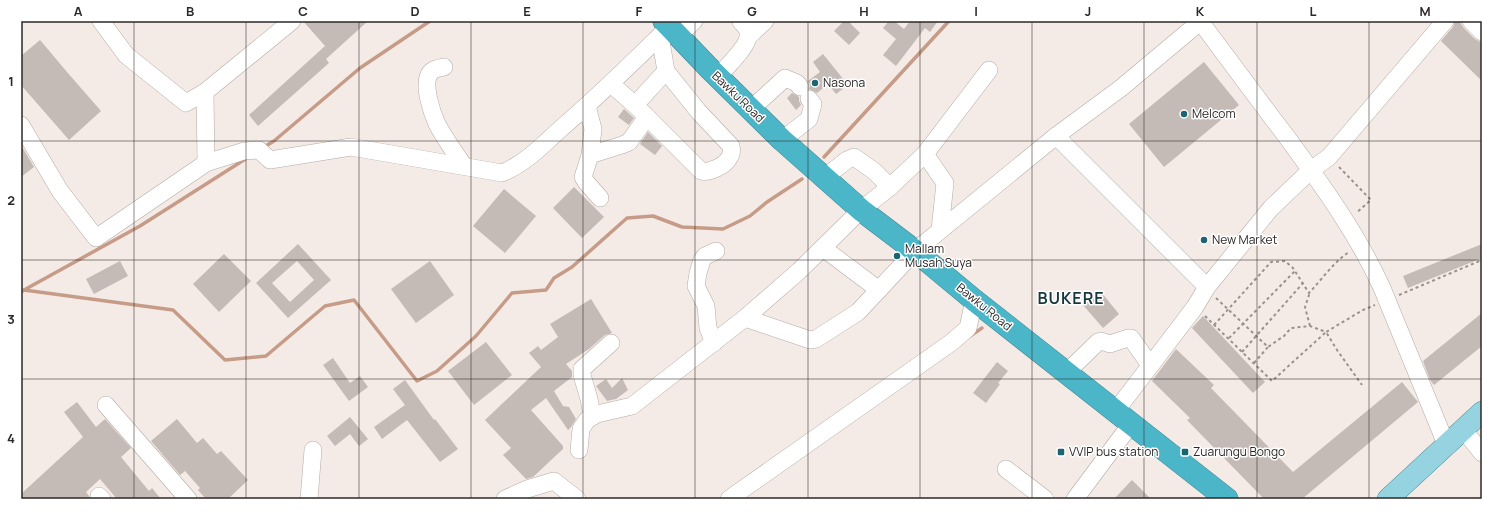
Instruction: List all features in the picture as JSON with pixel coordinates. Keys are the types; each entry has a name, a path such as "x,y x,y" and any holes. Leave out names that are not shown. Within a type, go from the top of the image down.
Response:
{"highway":[{"name":"Bawku Road","path":"668,30 782,140 861,210 915,251 974,300 1227,499"}],"main road":[{"path":"1388,499 1482,412"}],"street":[{"path":"101,21 126,55 186,103 205,92 292,21"},
{"path":"21,125 60,191 96,238 206,163 244,151 259,150 270,160 351,147 502,173 526,160 587,106 668,30 694,21"},
{"path":"718,77 745,45 745,29 765,21"},
{"path":"745,318 810,340 816,338 858,312 915,251 1056,136 1124,92 1200,21 1311,170 1348,225 1374,270 1446,444"},
{"path":"1076,498 1123,418 1150,365 1207,288 1271,208 1311,170 1329,157 1445,21"},
{"path":"1471,21 1482,32"},
{"path":"635,105 666,71 668,30"},
{"path":"444,67 437,68 430,72 427,81 429,96 437,124 464,166"},
{"path":"578,450 581,429 592,416 632,406 714,343 745,318 823,248 861,210 890,187 925,154 989,70"},
{"path":"611,84 635,105 701,171 708,171 724,164 729,159 732,152 732,146 698,111 666,71"},
{"path":"751,109 785,78 797,83 813,104 809,119 782,140"},
{"path":"205,92 206,163"},
{"path":"587,106 593,129 590,155 583,177 600,198"},
{"path":"590,155 629,142 647,117"},
{"path":"1056,136 1207,288"},
{"path":"925,154 945,183 940,230"},
{"path":"824,178 847,160 854,157 874,171 890,187"},
{"path":"823,248 879,290"},
{"path":"714,343 708,328 706,306 696,286 702,260 705,256 716,250"},
{"path":"729,499 952,342 968,328 974,300"},
{"path":"1067,372 1098,342 1101,341 1110,344 1128,338 1131,338 1150,365"},
{"path":"592,416 582,375 582,369 612,343"},
{"path":"106,405 188,499"},
{"path":"1463,429 1482,453"},
{"path":"309,499 313,450"},
{"path":"1006,469 1045,499"},
{"path":"506,499 527,489 554,481 577,499"}],"path":[{"path":"1310,326 1305,307 1311,291 1339,259 1354,248 1348,235 1348,225 1371,200 1329,157"},
{"path":"1195,306 1272,381 1326,332 1363,310 1482,260"},
{"path":"1214,325 1271,262 1285,261 1295,270 1309,292 1311,291"},
{"path":"1228,339 1295,270"},
{"path":"1242,352 1303,283"},
{"path":"1207,288 1268,347"},
{"path":"1254,363 1268,347 1284,336 1291,328 1310,326 1326,332 1362,385"}],"building":[{"path":"303,21 368,21 326,59 329,63 258,126 249,115 325,46"},
{"path":"844,21 848,21 860,33 849,45 834,31"},
{"path":"889,21 894,21 904,29 910,21 938,21 930,32 925,28 896,66 883,55 896,39 883,28"},
{"path":"1455,21 1459,21 1475,39 1482,43 1482,81 1441,41 1453,27"},
{"path":"40,40 101,111 69,140 21,85 21,56"},
{"path":"823,54 848,85 836,94 828,84 817,93 809,89 810,85 808,81 820,72 813,62"},
{"name":"Melcom","path":"1204,62 1239,105 1164,167 1129,124"},
{"path":"792,93 799,97 801,105 796,110 787,98"},
{"path":"624,109 634,118 629,125 618,117"},
{"path":"648,132 662,146 655,155 640,144"},
{"path":"21,145 34,167 21,177"},
{"path":"574,187 604,217 582,238 553,208"},
{"path":"504,189 536,216 505,253 473,226"},
{"path":"298,244 331,280 288,318 256,283","holes":["297,261 314,280 290,302 272,283"]},
{"path":"1482,244 1482,258 1408,288 1403,276"},
{"path":"224,254 251,281 219,312 193,284"},
{"path":"120,261 128,276 94,294 86,279"},
{"path":"430,261 454,295 416,323 391,289"},
{"path":"1101,292 1119,314 1103,328 1083,305"},
{"path":"591,299 612,333 605,335 589,349 566,364 572,371 572,377 554,391 563,406 569,407 576,419 568,430 546,398 531,410 563,446 563,449 533,477 526,479 503,455 511,448 485,420 541,367 529,353 538,346 541,350 558,337 550,324"},
{"path":"1482,313 1482,346 1434,385 1430,380 1423,361"},
{"path":"1203,316 1265,382 1253,393 1192,328"},
{"path":"486,342 512,375 474,405 448,371"},
{"path":"1176,349 1214,385 1211,388 1293,472 1402,382 1418,402 1302,499 1264,499 1187,420 1190,418 1152,381"},
{"path":"333,358 350,383 360,376 368,387 349,401 323,365"},
{"path":"997,362 1008,371 998,383 1000,384 986,403 973,393"},
{"path":"622,378 628,390 616,399 607,401 596,386 606,379 612,388"},
{"path":"405,380 434,420 435,419 458,449 440,462 407,420 382,439 374,427 405,405 393,389"},
{"path":"77,402 96,427 105,419 131,448 121,457 149,491 152,488 161,499 117,499 100,479 86,492 90,499 21,499 21,494 83,437 64,412"},
{"path":"350,417 368,439 359,446 350,434 335,446 327,436"},
{"path":"177,419 197,443 203,438 217,454 221,451 248,480 228,499 206,499 198,490 200,488 185,471 180,475 151,441"},
{"path":"1132,480 1151,499 1114,499"}],"waterway":[{"path":"264,147 274,141 360,68 430,21"},
{"path":"824,157 949,21"},
{"path":"24,290 140,226 247,158"},
{"path":"21,292 24,290 173,310 225,360 266,356 325,306 354,300 417,381 437,371 476,336 512,293 546,290 554,278 572,267 627,218 653,216 682,227 723,229 750,216 767,202 802,179"},
{"path":"970,336 982,328"}],"place":[{"name":"Nasona","path":"815,83"},
{"name":"Melcom","path":"1184,114"},
{"name":"New Market","path":"1204,240"},
{"name":"Mallam Musah Suya","path":"897,256"},
{"name":"VVIP bus station","path":"1061,452"},
{"name":"Zuarungu Bongo","path":"1185,452"}],"district":[{"name":"BUKERE","path":"1071,298"}]}
